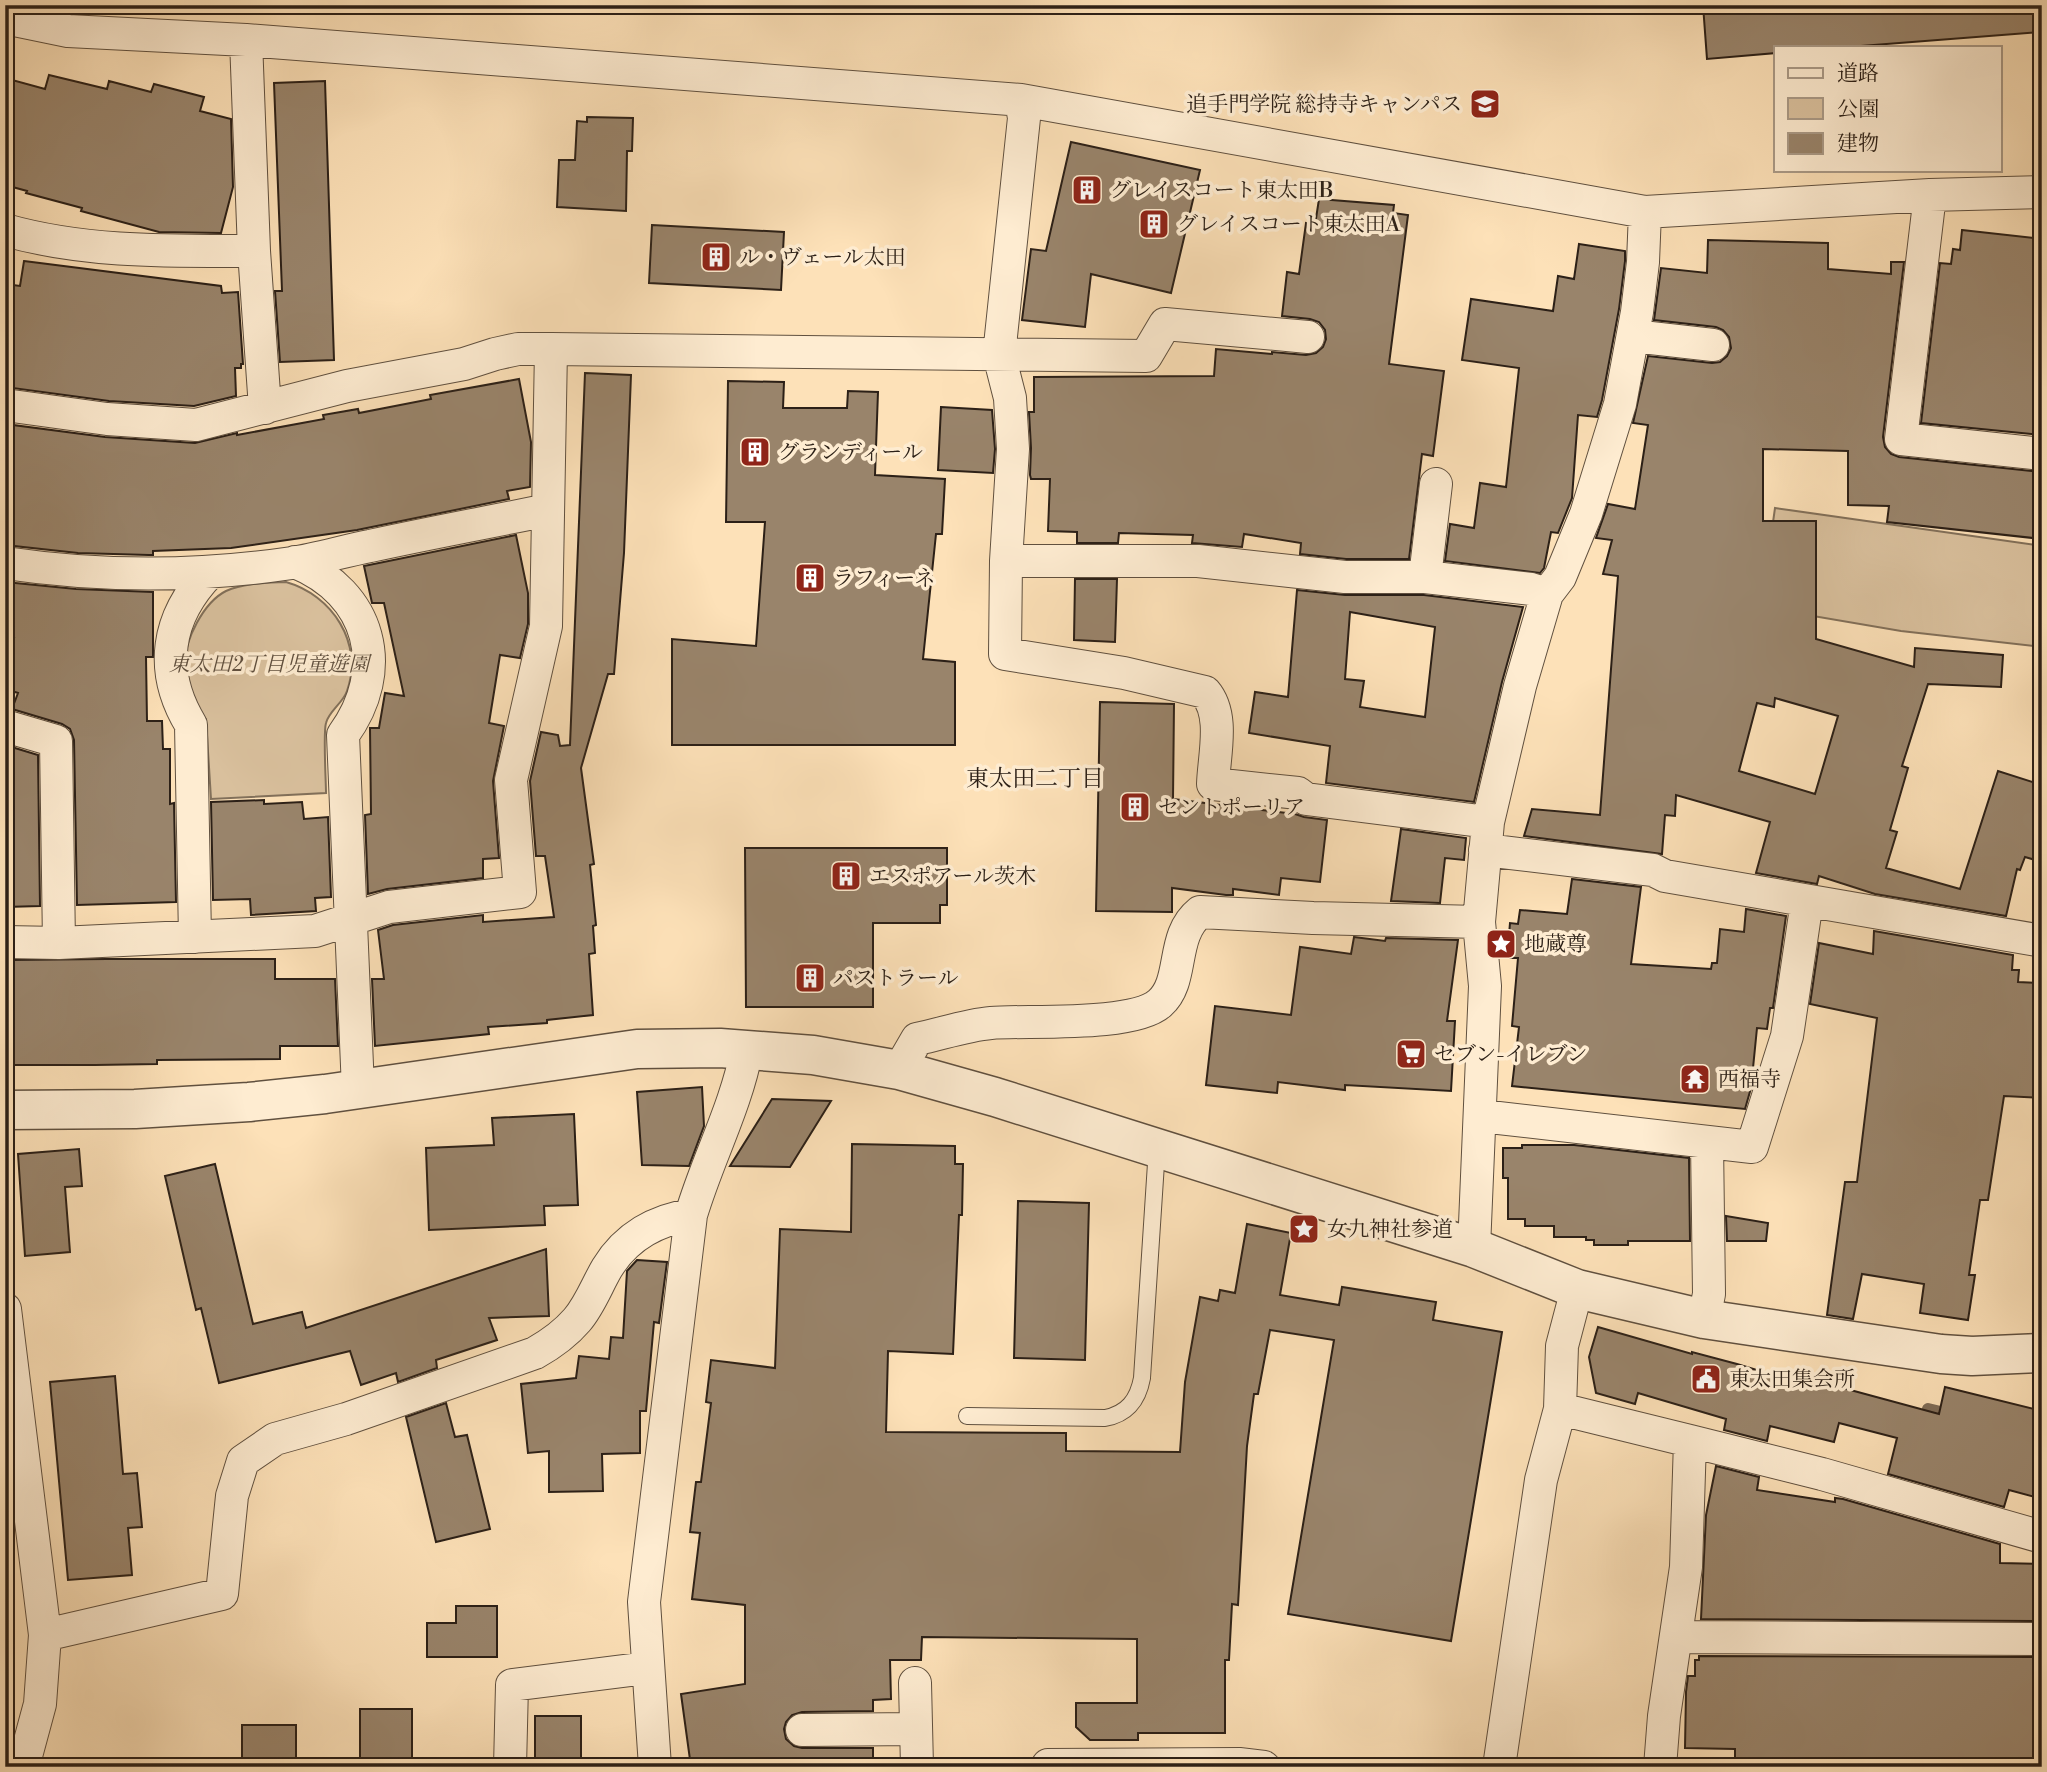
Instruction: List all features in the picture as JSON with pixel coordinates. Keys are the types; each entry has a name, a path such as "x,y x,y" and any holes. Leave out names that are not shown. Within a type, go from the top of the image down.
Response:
{"street":[{"path":"5,18 68,31 247,40 1021,100 1645,212 1930,195 2042,192"},
{"path":"247,40 254,251 265,408"},
{"path":"1021,100 1024,118 999,355 1010,398 1012,423 1004,654 1124,673 1205,692 1213,701 1217,714 1213,784 1298,793 1306,799 1653,870 1665,876 2042,941"},
{"path":"1930,195 1900,439 2042,454"},
{"path":"1474,1248 1485,986 1479,922 1487,836 1520,686 1548,594 1560,578 1598,481 1620,404 1643,262 1645,212"},
{"path":"5,230 59,242 107,248 254,251"},
{"path":"5,405 107,419 196,425 347,386 464,364 518,349 1146,356 1164,324 1308,337"},
{"path":"1633,336 1713,345"},
{"path":"5,942 59,943 315,931 389,907 520,892 511,780 546,626 551,349"},
{"path":"1424,578 1436,484"},
{"path":"5,563 89,572 210,572 295,562 548,510"},
{"path":"1006,561 1198,561 1345,577 1424,578 1531,589 1548,594"},
{"path":"295,562 324,576 336,587 356,612 368,643 370,667 366,692 353,722 343,735 358,1089"},
{"path":"195,937 191,725 175,692 170,655 178,618 196,586 210,572"},
{"path":"5,726 56,741 59,943"},
{"path":"1481,1116 1752,1147 1787,1036 1807,901"},
{"path":"899,1070 918,1039 988,1023 1098,1019 1153,1009 1167,996 1185,929 1200,912 1479,922"},
{"path":"5,1110 97,1110 211,1105 358,1089 637,1049 692,1047 813,1055 899,1070 1157,1148 1474,1248 1577,1289 1704,1319 1941,1354 1972,1356 2042,1353"},
{"path":"655,1767 644,1602 691,1215 701,1181 732,1107 747,1049"},
{"path":"1704,1319 1709,1294 1707,1142"},
{"path":"45,1634 222,1594 232,1496 243,1461 275,1439 346,1419 534,1353 566,1332 579,1318 608,1267 629,1241 658,1223 691,1215"},
{"path":"1499,1767 1541,1480 1560,1409 1562,1346 1577,1289"},
{"path":"5,1309 45,1634 40,1704 23,1767"},
{"path":"1560,1409 1822,1474 2042,1537"},
{"path":"1660,1767 1664,1716 1686,1567 1690,1441"},
{"path":"1676,1637 2042,1639"},
{"path":"510,1767 512,1685 647,1668"},
{"path":"915,1683 917,1767"},
{"path":"802,1731 916,1729"},
{"path":"1048,1765 1239,1764 1264,1767"}],"lane":[{"path":"967,1416 1105,1418 1121,1413 1133,1402 1142,1378 1157,1148"}],"green space":[{"path":"1775,508 2042,546 2042,647 1901,631 1761,607"},
{"name":"東太田2丁目児童遊園","path":"286,582 303,588 330,610 340,623 351,656 347,691 330,715 325,728 326,793 211,799 206,719 195,704 186,670 188,644 203,613 218,596 233,588"}],"building":[{"path":"1703,5 2042,5 2042,32 1861,46 1774,46 1774,53 1707,59"},
{"path":"49,75 107,89 109,81 151,92 154,84 204,97 200,111 231,119 233,187 221,233 159,232 81,211 82,208 5,185 5,78 45,89"},
{"path":"325,81 334,360 280,362 275,291 282,291 274,83"},
{"path":"587,117 633,118 632,151 627,151 626,211 557,207 559,160 575,160 577,121 587,122"},
{"path":"1071,142 1200,170 1171,293 1091,274 1085,327 1022,320 1031,249 1046,251"},
{"path":"1319,199 1394,205 1393,213 1408,215 1389,364 1444,371 1433,456 1422,454 1409,559 1346,559 1300,554 1301,543 1244,534 1242,547 1192,543 1193,535 1119,533 1118,543 1077,543 1077,532 1048,531 1050,479 1031,479 1030,475 1029,412 1034,412 1034,377 1214,376 1216,349 1272,354 1316,353 1323,347 1326,339 1325,330 1319,322 1282,316 1287,272 1299,274 1306,223 1315,225"},
{"name":"ル・ヴェール太田","path":"652,225 784,232 781,290 649,283"},
{"path":"1962,230 2042,239 2042,435 1921,423 1940,263 1951,264 1953,249 1960,250"},
{"path":"1708,240 1828,243 1828,269 1891,274 1891,262 1904,262 1883,437 1885,447 1891,454 1899,457 2042,472 2042,539 1887,522 1889,506 1848,505 1848,451 1763,449 1763,521 1816,521 1816,639 1914,667 1915,648 2003,655 2001,687 1928,684 1902,766 1908,768 1890,830 1897,832 1886,868 1960,889 1998,771 2042,785 2042,862 2025,857 2020,870 2017,869 2006,916 1875,894 1819,876 1817,884 1756,873 1770,822 1676,795 1675,816 1665,815 1662,854 1524,836 1532,809 1600,815 1618,576 1603,574 1612,540 1596,538 1608,504 1635,509 1648,425 1633,423 1648,356 1712,363 1720,362 1731,348 1729,337 1716,327 1654,320 1661,268 1707,273","holes":["1775,698 1838,716 1815,794 1739,771 1757,703 1774,707"]},
{"path":"1579,244 1625,251 1625,261 1602,400 1597,417 1578,415 1572,498 1558,533 1551,532 1544,568 1540,573 1445,561 1450,524 1474,528 1480,483 1506,487 1519,368 1462,360 1471,299 1553,311 1558,276 1574,279"},
{"path":"24,261 221,286 222,293 238,292 243,364 241,368 235,368 236,396 194,406 109,401 5,387 5,284 20,286"},
{"path":"585,373 631,375 624,553 614,674 608,674 581,768 594,864 590,865 596,925 593,926 595,953 589,954 593,1015 547,1020 547,1023 488,1027 489,1034 375,1046 372,979 384,979 378,930 393,925 483,915 483,922 554,917 545,856 536,856 530,781 541,732 558,735 560,746 570,745"},
{"path":"519,379 531,442 530,487 507,491 509,499 357,530 231,548 153,551 153,555 149,555 78,553 5,545 5,424 105,437 195,443 237,433 324,419 323,415 358,409 359,413 431,399 430,395"},
{"path":"728,381 784,382 783,408 847,408 848,391 878,392 875,475 945,479 942,534 936,534 923,659 955,662 955,745 672,745 672,639 756,646 765,522 726,522"},
{"path":"941,407 992,410 995,449 993,473 938,470"},
{"path":"516,535 528,593 528,624 520,658 500,655 489,723 504,726 493,781 499,858 483,859 483,878 387,889 368,894 365,815 371,814 370,728 379,728 385,693 404,696 384,603 372,603 364,566"},
{"path":"1075,579 1117,579 1115,642 1074,640"},
{"path":"5,582 76,589 153,592 153,657 146,657 147,721 162,721 163,749 170,749 170,804 174,803 176,902 77,905 74,740 70,729 62,724 12,709 18,693 5,689 5,666 14,638 5,636"},
{"path":"1297,590 1345,595 1424,595 1523,607 1474,802 1326,783 1330,746 1249,733 1255,692 1288,697","holes":["1350,612 1435,627 1425,717 1360,707 1364,681 1345,679"]},
{"path":"1100,702 1174,704 1173,799 1327,820 1320,882 1281,878 1279,895 1233,889 1233,895 1226,895 1172,888 1172,912 1096,911"},
{"path":"5,745 38,755 40,906 5,907"},
{"path":"264,800 264,804 302,802 304,819 328,817 331,897 315,898 316,911 251,915 250,899 213,900 211,802"},
{"path":"1401,829 1466,838 1464,860 1445,858 1440,903 1391,901"},
{"path":"745,848 947,848 947,905 940,905 940,923 873,923 873,1007 746,1007"},
{"path":"1572,879 1641,887 1631,964 1711,969 1712,963 1717,963 1720,929 1744,932 1746,909 1786,916 1773,1008 1770,1008 1767,1029 1757,1028 1751,1088 1745,1109 1512,1086 1519,1027 1512,1026 1518,958 1507,958 1510,923 1518,924 1520,910 1567,914"},
{"path":"1874,931 2013,955 2012,970 2019,970 2018,982 2042,983 2042,1098 2004,1096 1988,1200 1980,1200 1969,1275 1975,1275 1968,1320 1920,1313 1924,1284 1862,1274 1853,1319 1827,1315 1845,1182 1857,1182 1877,1018 1810,1004 1819,943 1873,954"},
{"path":"1354,937 1385,941 1386,938 1458,940 1447,1021 1455,1021 1451,1091 1345,1085 1345,1090 1278,1082 1277,1093 1206,1085 1215,1006 1291,1015 1300,947 1351,954"},
{"path":"275,959 275,979 335,979 338,1046 280,1046 280,1059 157,1060 157,1064 5,1065 5,960"},
{"path":"702,1087 704,1126 689,1166 642,1165 637,1092"},
{"path":"772,1099 831,1101 790,1167 730,1166"},
{"path":"574,1114 578,1205 544,1206 545,1225 429,1230 426,1148 494,1145 492,1118"},
{"path":"852,1144 955,1146 955,1164 963,1164 953,1354 888,1351 886,1432 1066,1433 1066,1451 1180,1452 1185,1382 1200,1297 1218,1301 1220,1290 1235,1293 1247,1224 1291,1233 1280,1295 1339,1305 1342,1287 1436,1302 1433,1320 1502,1332 1451,1641 1288,1614 1334,1340 1270,1330 1258,1394 1254,1394 1247,1446 1238,1605 1232,1604 1229,1660 1225,1660 1225,1733 1138,1733 1138,1740 1090,1740 1076,1727 1076,1703 1137,1703 1137,1639 922,1637 921,1660 890,1660 891,1699 873,1700 873,1711 802,1712 792,1715 786,1722 786,1739 794,1746 873,1748 873,1767 691,1767 681,1694 745,1684 745,1605 692,1599 700,1533 690,1532 696,1482 701,1482 711,1403 706,1402 711,1360 775,1368 780,1229 851,1232"},
{"path":"1522,1145 1574,1145 1689,1158 1690,1241 1628,1241 1628,1245 1594,1245 1594,1240 1586,1240 1586,1237 1554,1237 1554,1226 1525,1226 1525,1219 1508,1219 1508,1178 1503,1178 1503,1148 1522,1148"},
{"path":"79,1149 82,1186 65,1187 70,1252 25,1256 18,1154"},
{"path":"215,1164 253,1324 302,1312 306,1328 546,1249 549,1316 489,1318 497,1340 436,1360 437,1368 398,1382 396,1373 361,1385 350,1351 219,1383 201,1308 196,1310 165,1176"},
{"path":"1018,1201 1089,1203 1085,1360 1014,1358"},
{"path":"1726,1216 1768,1223 1766,1241 1727,1241"},
{"path":"637,1260 667,1262 659,1323 654,1322 646,1411 640,1411 640,1453 602,1454 603,1491 549,1492 549,1451 528,1453 521,1384 576,1378 579,1356 609,1359 611,1337 623,1338 627,1271"},
{"path":"1598,1327 1800,1383 1801,1378 1939,1414 1945,1387 2042,1411 2042,1499 2009,1490 2004,1507 1888,1474 1897,1438 1839,1423 1834,1442 1770,1426 1767,1441 1724,1430 1726,1419 1638,1393 1635,1404 1596,1393 1589,1357"},
{"path":"115,1376 123,1474 137,1473 142,1527 128,1528 132,1575 68,1580 50,1382"},
{"path":"446,1403 455,1437 467,1435 490,1529 436,1542 406,1417"},
{"path":"1716,1466 1759,1477 1757,1490 1835,1502 1835,1498 1843,1499 2000,1544 2000,1563 2042,1564 2042,1621 1701,1619 1706,1515"},
{"path":"456,1606 497,1606 497,1657 427,1657 427,1623 456,1623"},
{"path":"1699,1656 2042,1657 2042,1767 1805,1767 1735,1764 1735,1749 1685,1748 1688,1676 1695,1676 1695,1660 1699,1660"},
{"path":"360,1709 412,1709 412,1767 360,1767"},
{"path":"535,1716 581,1716 581,1767 535,1767"},
{"path":"242,1725 296,1725 296,1767 242,1767"}],"waterway":[{"path":"1928,1409 1953,1415"}],"place":[{"name":"追手門学院 総持寺キャンパス","path":"1485,104"},
{"name":"グレイスコート東太田B","path":"1087,190"},
{"name":"グレイスコート東太田A","path":"1154,224"},
{"name":"ル・ヴェール太田","path":"716,257"},
{"name":"グランディール","path":"755,452"},
{"name":"ラフィーネ","path":"810,578"},
{"name":"セントポーリア","path":"1135,807"},
{"name":"エスポアール茨木","path":"846,876"},
{"name":"地蔵尊","path":"1501,944"},
{"name":"パストラール","path":"810,978"},
{"name":"セブン-イレブン","path":"1411,1054"},
{"name":"西福寺","path":"1695,1079"},
{"name":"女九神社参道","path":"1304,1229"},
{"name":"東太田集会所","path":"1706,1379"}],"district":[{"name":"東太田二丁目","path":"1035,778"}]}
